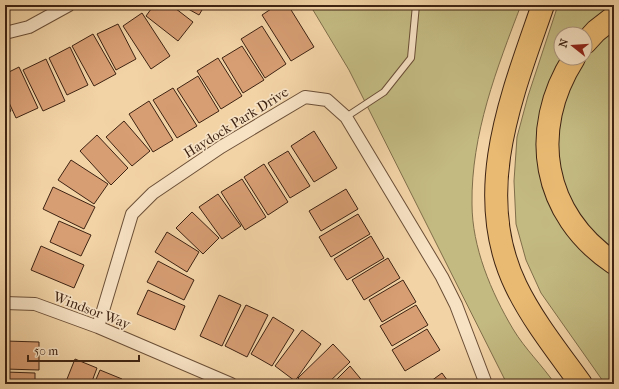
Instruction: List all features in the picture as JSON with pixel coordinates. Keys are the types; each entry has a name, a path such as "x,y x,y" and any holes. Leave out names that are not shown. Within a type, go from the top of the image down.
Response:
{"highway":[{"path":"543,5 512,95 501,143 496,176 496,210 499,236 506,261 515,284 543,332 581,384"},
{"path":"593,34 614,17"},
{"path":"570,66 560,84 548,127 547,146 552,179 558,200 577,231 592,248 614,263"}],"street":[{"path":"5,33 29,27 69,5"},
{"name":"Haydock Park Drive","path":"98,327 132,214 153,193 221,147 304,97 327,100 346,116 442,277 456,305 486,384"},
{"name":"Windsor Way","path":"5,303 35,304 98,327 231,384"}],"lane":[{"path":"346,116 384,92 411,58 416,5"}],"shaded area":[{"path":"310,5 521,5 495,77 481,127 473,178 473,220 479,253 497,300 513,329 555,384 507,384 349,70"},
{"path":"558,5 614,5 614,9 593,26 553,26 553,66 564,66 542,172 614,272 614,384 605,384 541,293 526,260 516,224 514,181 517,137 528,96"},
{"path":"614,30 614,251 591,233 579,217 566,189 560,165 558,140 561,114 568,90 580,66 593,66 593,50"}],"building":[{"path":"154,5 171,5 193,22 178,41 146,16"},
{"path":"181,5 205,5 199,15"},
{"path":"277,5 288,5 314,47 291,61 262,15"},
{"path":"142,13 170,56 151,69 123,26"},
{"path":"118,24 136,59 116,70 97,34"},
{"path":"262,26 286,64 265,78 241,39"},
{"path":"93,34 116,74 94,86 72,46"},
{"path":"242,46 264,80 243,93 222,58"},
{"path":"70,47 88,85 67,95 49,58"},
{"path":"218,58 242,96 221,109 197,71"},
{"path":"46,59 65,101 43,111 23,70"},
{"path":"19,67 38,108 16,118 5,94 5,74"},
{"path":"198,76 219,111 199,123 177,89"},
{"path":"173,88 197,126 177,138 153,100"},
{"path":"5,99 11,111 5,114"},
{"path":"149,101 173,140 153,152 129,114"},
{"path":"124,121 150,151 132,166 106,137"},
{"path":"314,131 337,168 314,182 291,146"},
{"path":"97,135 128,168 111,185 80,151"},
{"path":"288,151 310,186 290,198 268,163"},
{"path":"71,160 108,184 94,204 58,180"},
{"path":"264,164 288,202 268,215 244,177"},
{"path":"242,179 266,217 245,230 221,192"},
{"path":"53,187 95,207 84,229 43,209"},
{"path":"346,189 358,209 321,231 309,211"},
{"path":"218,194 241,226 222,239 199,207"},
{"path":"192,212 219,238 203,254 176,228"},
{"path":"358,214 370,234 331,257 319,237"},
{"path":"59,221 91,235 81,256 50,242"},
{"path":"167,232 199,252 187,272 155,252"},
{"path":"371,236 384,258 347,280 334,259"},
{"path":"41,246 84,265 74,288 31,270"},
{"path":"388,258 400,278 364,300 352,280"},
{"path":"158,261 194,280 184,300 147,282"},
{"path":"403,280 416,302 382,322 369,300"},
{"path":"148,290 185,306 175,330 137,314"},
{"path":"219,295 241,305 222,346 200,336"},
{"path":"246,305 268,315 247,357 225,346"},
{"path":"416,305 428,325 392,346 380,326"},
{"path":"273,317 294,330 272,366 251,354"},
{"path":"427,329 440,350 405,371 392,350"},
{"path":"302,330 321,344 295,381 275,366"},
{"path":"5,341 39,342 39,370 5,369"},
{"path":"333,344 350,362 327,384 304,384 298,378"},
{"path":"75,359 97,368 91,384 65,384"},
{"path":"350,366 365,384 332,384"},
{"path":"100,370 122,379 120,384 94,384"},
{"path":"5,372 35,373 35,384 5,384"},
{"path":"442,373 450,384 427,384"}]}
